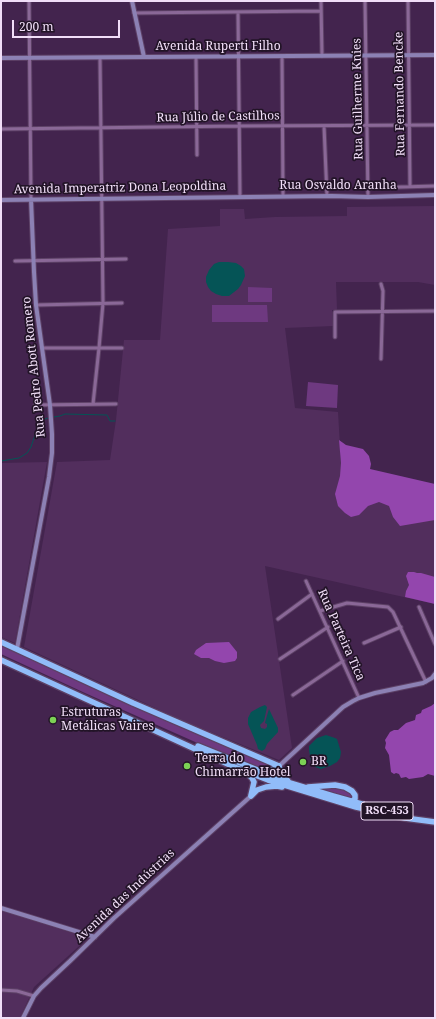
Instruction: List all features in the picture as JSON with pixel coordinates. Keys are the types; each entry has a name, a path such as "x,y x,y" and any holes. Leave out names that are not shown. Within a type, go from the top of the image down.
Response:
{"highway":[{"path":"1,642 133,703 279,766"},
{"name":"RSC-453","path":"1,656 194,745 302,788 339,802 375,812 435,822"},
{"name":"RSC-453","path":"1,660 232,766 268,780 421,820"},
{"path":"232,766 248,774 252,778 254,784 251,796"},
{"path":"260,771 270,770 279,766"},
{"path":"279,766 283,777 290,783"},
{"path":"251,796 257,790 266,787 277,786 302,788 330,785 349,789 356,797 352,802 339,802"}],"main road":[{"path":"132,1 144,57"},
{"name":"Avenida Ruperti Filho","path":"1,58 435,55"},
{"name":"Rua Osvaldo Aranha","path":"240,197 368,197 435,195"},
{"name":"Avenida Imperatriz Dona Leopoldina","path":"1,200 240,197"},
{"name":"Rua Pedro Abott Romero","path":"17,649 52,453 50,405 36,305 31,200"},
{"path":"279,766 343,707 359,698 375,693 426,682 435,674"},
{"name":"Avenida das Indústrias","path":"23,1018 34,996 41,988 168,869 251,796"},
{"path":"1,908 95,937"}],"street":[{"path":"29,1 31,200"},
{"path":"321,1 322,56"},
{"name":"Rua Guilherme Knies","path":"365,1 368,197"},
{"name":"Rua Fernando Bencke","path":"408,1 410,186"},
{"path":"134,13 321,11"},
{"path":"238,12 240,197"},
{"path":"282,56 283,196"},
{"path":"196,57 197,154"},
{"path":"92,404 103,303 100,58"},
{"name":"Rua Júlio de Castilhos","path":"1,129 196,126 435,125"},
{"path":"324,126 327,196"},
{"path":"368,188 435,186"},
{"path":"15,261 126,259"},
{"path":"381,284 381,359"},
{"path":"36,305 122,303"},
{"path":"335,337 335,312 435,311"},
{"path":"42,348 122,348"},
{"path":"35,405 116,404"},
{"name":"Rua Parteira Tica","path":"306,581 359,698"},
{"path":"278,620 312,594"},
{"path":"320,610 348,603 388,607 393,612 401,627 426,682"},
{"path":"419,607 435,644"},
{"path":"364,643 401,627"},
{"path":"280,659 328,628"},
{"path":"293,695 342,661"},
{"path":"1,990 17,991 34,996"}],"shaded area":[{"path":"435,206 435,285 418,282 336,282 337,310 332,310 333,326 285,328 295,408 338,412 341,463 435,486 435,604 265,566 292,748 279,760 179,719 24,647 57,462 110,460 116,420 124,340 160,340 168,229 220,226 220,209 244,209 245,219 347,216 347,207"},
{"path":"219,262 236,263 244,269 245,276 241,285 229,296 222,296 211,291 206,282 206,277 209,270 214,264"},
{"path":"248,287 272,288 272,302 248,302"},
{"path":"212,305 267,305 268,322 212,322"},
{"path":"308,382 338,385 337,408 306,406"},
{"path":"339,440 346,445 363,449 369,456 371,464 370,469 435,484 435,520 400,526 393,517 389,506 379,502 368,506 359,515 351,517 345,513 338,506 335,494 340,476 341,463"},
{"path":"47,462 15,643 1,637 1,463"},
{"path":"408,572 421,573 435,577 435,604 405,597 409,585 406,576"},
{"path":"229,642 237,652 237,658 235,661 224,663 209,658 201,658 194,654 196,650 206,643"},
{"path":"1,644 267,762 270,768 263,769 202,745 85,693 1,654"},
{"path":"435,703 435,776 428,774 423,777 409,779 406,777 401,778 399,774 394,774 391,772 389,755 385,748 385,740 390,732 398,730 406,723 415,720 416,715"},
{"path":"265,705 267,707 264,721 260,725 261,728 265,729 267,727 267,724 265,723 269,709 278,728 278,732 262,751 258,749 248,724 248,718 251,712"},
{"path":"326,735 337,739 341,752 340,758 337,762 321,769 315,767 311,762 309,746 317,738"},
{"path":"331,787 341,788 352,793 352,797 350,798 321,789"},
{"path":"1,910 88,938 34,987 20,1018 1,1018"}],"waterway":[{"path":"54,417 65,414 107,415 110,421 115,421"},
{"path":"1,461 19,458 27,453 41,422 48,418"}],"place":[{"name":"Estruturas Metálicas Vaires","path":"53,720"},
{"name":"BR","path":"303,762"},
{"name":"Terra do Chimarrão Hotel","path":"187,766"}]}
